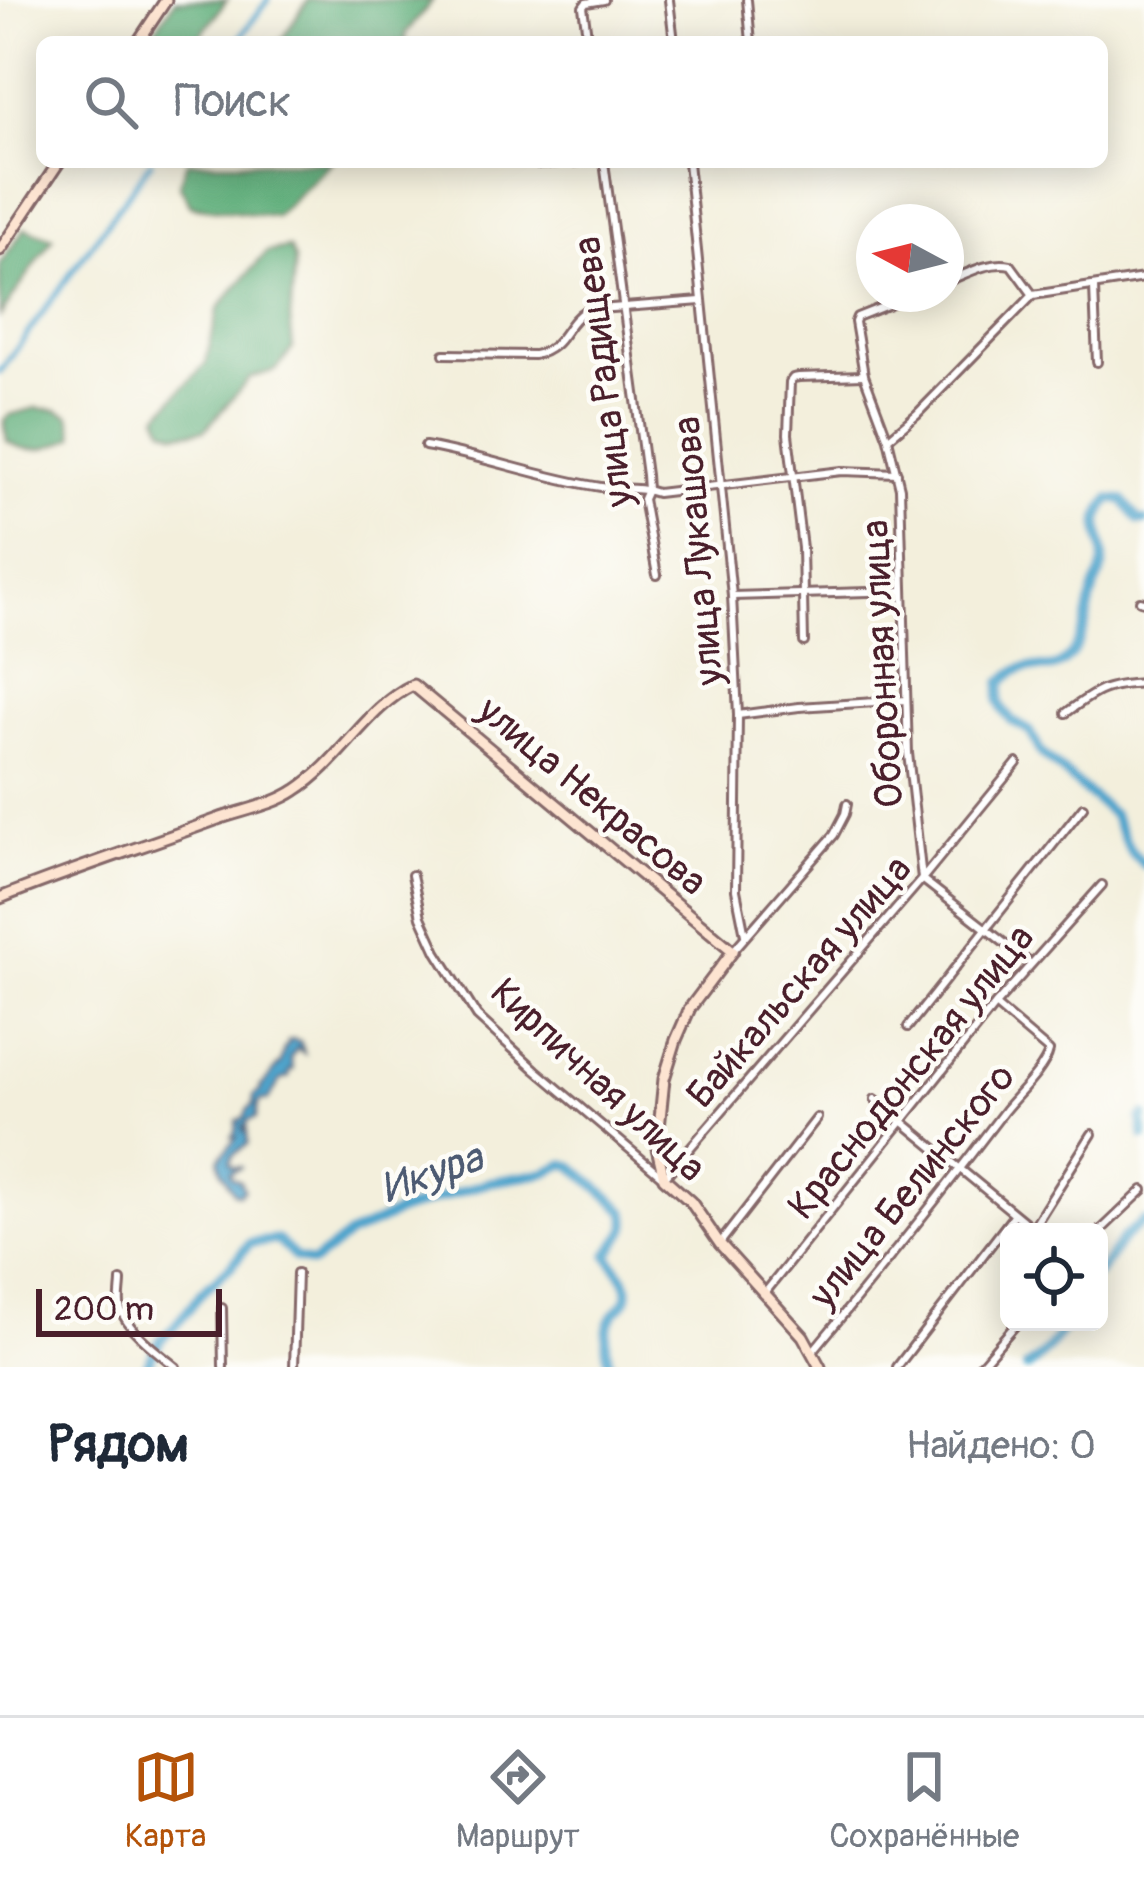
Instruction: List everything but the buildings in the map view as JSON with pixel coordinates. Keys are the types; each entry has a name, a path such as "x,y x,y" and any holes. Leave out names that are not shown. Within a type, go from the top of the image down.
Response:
{"street":[{"path":"142,36 166,0"},
{"path":"587,36 583,7 604,0"},
{"path":"669,0 673,36"},
{"path":"747,0 750,36"},
{"path":"0,250 55,168"},
{"name":"улица Радищева","path":"605,168 656,575"},
{"name":"улица Лукашова","path":"689,168 731,596 738,715 736,890 745,935"},
{"path":"964,275 1006,262 1034,295"},
{"path":"888,439 1034,295 1144,278"},
{"path":"1094,287 1097,362"},
{"path":"444,354 534,356 558,344 580,313 701,302"},
{"name":"Оборонная улица","path":"870,312 855,322 864,375 900,488 908,753 922,879"},
{"path":"804,642 802,548 788,434 790,389 793,378 864,375"},
{"path":"425,446 604,488 668,494 842,471 897,473"},
{"path":"731,596 902,591"},
{"path":"1066,713 1113,685 1144,683"},
{"name":"улица Некрасова","path":"0,898 292,794 329,766 400,691 413,686 733,951"},
{"path":"738,715 906,700"},
{"name":"Байкальская улица","path":"664,1178 1018,763"},
{"path":"664,1178 657,1148 664,1079 689,1008 745,935 833,835 847,804"},
{"path":"908,1027 1083,807"},
{"name":"Кирпичная улица","path":"412,875 421,917 437,952 477,1016 691,1202 720,1244 802,1336 820,1367"},
{"path":"922,879 1030,963"},
{"name":"Краснодонская улица","path":"764,1294 1030,963 1102,885"},
{"name":"улица Белинского","path":"813,1351 1048,1059 1041,1042 995,1006"},
{"path":"875,1099 1026,1223"},
{"path":"720,1244 817,1118"},
{"path":"1039,1223 1092,1134"},
{"path":"1108,1223 1143,1190"},
{"path":"897,1367 1015,1215"},
{"path":"294,1367 297,1274"},
{"path":"121,1281 120,1310 146,1342 176,1367"},
{"path":"222,1308 223,1367"},
{"path":"980,1367 1010,1331"}],"green space":[{"path":"175,0 227,0 200,36 151,36"},
{"path":"308,0 433,0 406,36 284,36"},
{"path":"185,168 325,168 275,217 191,206 179,184"},
{"path":"25,228 53,238 0,316 0,264"},
{"path":"289,248 295,260 290,320 293,348 276,370 250,378 205,430 176,433 164,428 158,415 206,363 218,309 267,252"},
{"path":"36,408 70,416 75,437 41,449 7,441 4,420"}],"water":[{"path":"288,1041 300,1041 304,1053 297,1048 289,1077 281,1080 268,1100 259,1103 256,1118 243,1126 248,1144 230,1162 242,1167 230,1172 244,1189 234,1193 219,1159 237,1137 232,1137 237,1121 244,1118 260,1087 281,1063"}],"waterway":[{"path":"241,36 268,0"},
{"path":"0,372 147,168"},
{"name":"Икура","path":"1144,521 1123,500 1110,499 1100,517 1101,573 1079,642 1056,667 1013,673 1001,683 999,700 1012,721 1030,731 1041,753 1113,815 1130,850 1144,865"},
{"name":"Икура","path":"1144,1116 1144,1136"},
{"name":"Икура","path":"146,1367 161,1339 250,1243 277,1240 296,1258 312,1263 348,1236 399,1212 489,1182 545,1173 565,1164 624,1210 627,1218 608,1255 628,1291 607,1329 610,1367"},
{"name":"Икура","path":"1108,1260 1123,1238 1144,1221"},
{"name":"Икура","path":"1027,1367 1060,1331"}]}
